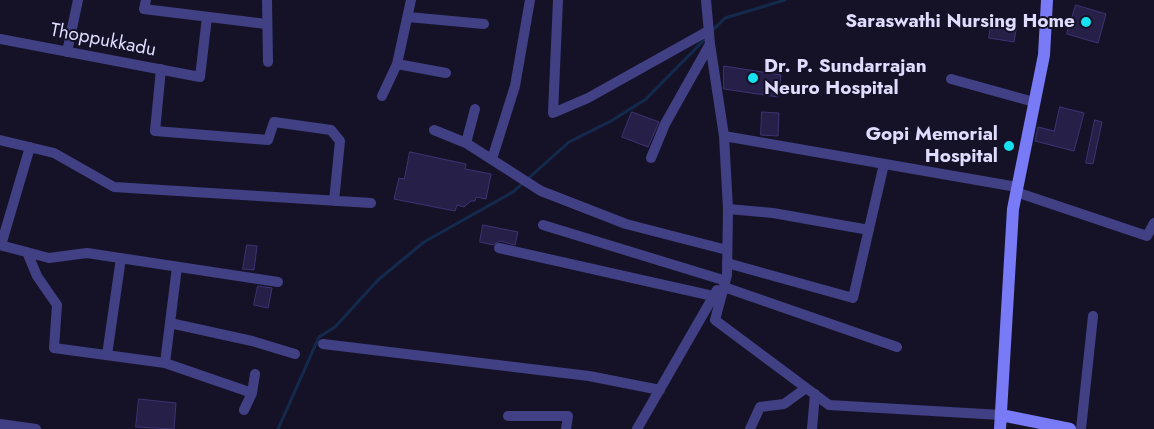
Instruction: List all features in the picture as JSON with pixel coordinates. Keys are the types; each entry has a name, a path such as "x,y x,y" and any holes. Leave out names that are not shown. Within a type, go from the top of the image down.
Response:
{"street":[{"path":"67,52 78,0"},
{"path":"146,0 144,9 266,24"},
{"path":"268,0 266,24 268,62"},
{"path":"382,96 397,64 412,0"},
{"path":"492,159 515,86 530,0"},
{"path":"558,0 553,113 588,98 709,36"},
{"path":"706,0 709,36 724,136 728,209 727,263 725,280 715,320 829,405 1001,415 1035,420 1070,429"},
{"path":"1000,429 1013,209 1044,55 1047,0"},
{"path":"408,16 484,24"},
{"name":"Thoppukkadu","path":"0,39 200,76 207,17"},
{"path":"651,158 670,114 709,36"},
{"path":"397,64 446,73"},
{"path":"161,69 155,131 268,140 274,122 331,130 340,141 334,201"},
{"path":"951,79 1034,102"},
{"path":"466,143 475,109"},
{"path":"434,130 466,143 540,191 626,224 727,250"},
{"path":"724,136 1017,189 1147,236 1154,223"},
{"path":"0,140 54,153 114,187 372,203"},
{"path":"30,147 1,245 50,258 88,253 278,282"},
{"path":"727,263 853,298 884,164"},
{"path":"728,209 774,213 869,230"},
{"path":"543,225 725,280 897,347"},
{"path":"499,248 713,296"},
{"path":"27,252 37,276 57,305 54,348 165,363 252,393"},
{"path":"106,355 121,258"},
{"path":"165,363 177,267"},
{"path":"642,428 660,390 713,296 725,280"},
{"path":"1081,429 1093,316"},
{"path":"170,323 252,341 295,354"},
{"path":"323,344 589,376 660,390"},
{"path":"244,410 252,393 255,374"},
{"path":"750,429 760,407 784,404 810,391"},
{"path":"810,391 812,429"},
{"path":"508,416 568,416 566,429"},
{"path":"2,426 36,429"}],"building":[{"path":"1076,5 1106,14 1098,43 1067,34"},
{"path":"992,21 1017,25 1014,42 989,38"},
{"path":"724,66 781,75 778,97 724,89"},
{"path":"1060,107 1084,113 1074,151 1035,141 1038,127 1054,131"},
{"path":"632,112 659,122 648,147 622,137"},
{"path":"762,112 779,113 778,136 761,135"},
{"path":"1095,120 1102,122 1093,164 1086,163"},
{"path":"410,152 466,164 465,169 491,174 486,199 476,197 475,201 471,201 464,207 457,205 455,211 394,199 399,178 404,179"},
{"path":"483,225 518,232 515,245 500,241 493,245 480,242"},
{"path":"247,245 257,246 254,270 243,269"},
{"path":"258,286 272,288 268,308 254,305"},
{"path":"139,399 176,403 174,429 136,427"}],"waterway":[{"path":"711,32 725,18 785,0"},
{"path":"278,429 319,337 335,327 378,280 424,242 513,192 569,142 611,121 646,99 707,37"}],"place":[{"name":"Saraswathi Nursing Home","path":"1086,22"},
{"name":"Dr. P. Sundarrajan Neuro Hospital","path":"753,78"},
{"name":"Gopi Memorial Hospital","path":"1009,146"}]}
